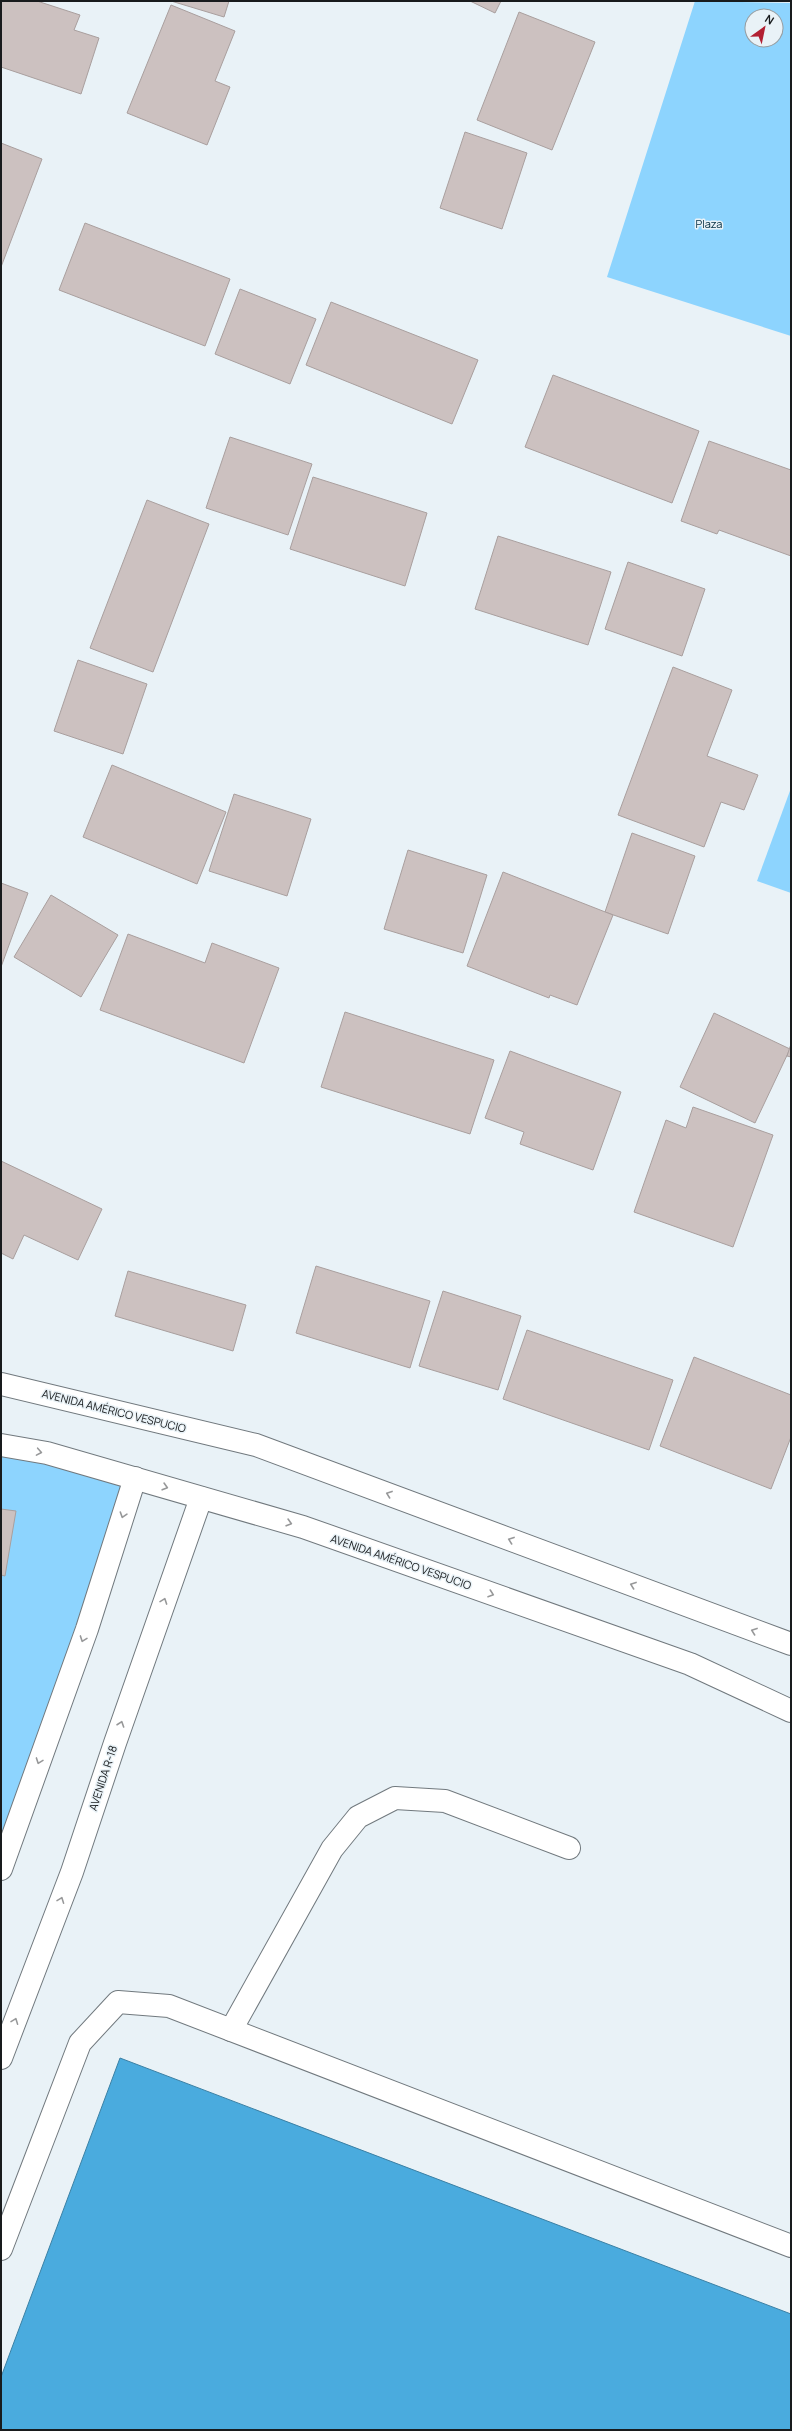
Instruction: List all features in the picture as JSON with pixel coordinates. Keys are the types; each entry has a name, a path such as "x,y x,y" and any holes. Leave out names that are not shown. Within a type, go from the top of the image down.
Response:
{"street":[{"name":"AVENIDA AMÉRICO VESPUCIO","path":"1,1384 256,1445 791,1644"},
{"name":"AVENIDA AMÉRICO VESPUCIO","path":"1,1445 47,1453 303,1527 690,1664 791,1711"},
{"path":"1,1869 87,1629 135,1478"},
{"name":"AVENIDA R-18","path":"1,2058 72,1872 122,1721 202,1498"},
{"path":"231,2030 332,1849 358,1817 395,1798 445,1801 569,1848"},
{"path":"1,2250 80,2043 118,2002 170,2006 791,2246"}],"green space":[{"name":"Plaza","path":"695,1 791,3 791,336 607,277"},
{"path":"791,788 791,893 757,881"},
{"path":"1,1451 135,1478 1,1864"}],"shaded area":[{"path":"120,2058 791,2314 791,2430 1,2430 1,2377"}],"building":[{"path":"1,1 37,1 80,15 74,30 99,38 81,94 1,67"},
{"path":"171,1 229,1 224,17"},
{"path":"470,1 501,1 495,13"},
{"path":"171,5 235,31 215,81 230,87 207,145 127,113"},
{"path":"519,12 595,42 552,150 477,120"},
{"path":"465,132 527,153 502,229 440,208"},
{"path":"1,143 42,159 1,267"},
{"path":"85,223 230,279 205,346 59,290"},
{"path":"240,289 316,319 290,384 215,354"},
{"path":"331,302 478,360 452,424 306,365"},
{"path":"553,375 699,431 672,503 525,447"},
{"path":"230,437 312,464 288,535 206,508"},
{"path":"709,441 791,470 791,556 719,530 717,534 681,521"},
{"path":"313,477 427,513 405,586 290,549"},
{"path":"147,500 209,524 153,672 90,648"},
{"path":"498,536 611,572 588,645 475,609"},
{"path":"628,562 705,589 682,656 605,629"},
{"path":"78,660 147,684 123,754 54,731"},
{"path":"673,667 732,690 707,756 758,775 744,810 721,802 704,847 618,815"},
{"path":"112,765 226,812 197,884 83,837"},
{"path":"234,794 311,819 287,896 209,871"},
{"path":"632,833 695,856 668,934 605,912"},
{"path":"408,850 487,875 463,953 384,929"},
{"path":"503,872 613,915 577,1005 550,995 549,998 467,966"},
{"path":"1,883 28,893 1,967"},
{"path":"51,895 118,935 81,997 14,957"},
{"path":"128,934 205,963 212,943 279,968 244,1063 100,1010"},
{"path":"345,1012 494,1060 470,1134 321,1087"},
{"path":"714,1013 790,1049 755,1123 680,1087"},
{"path":"791,1044 791,1057 787,1056"},
{"path":"510,1051 621,1092 593,1170 520,1144 524,1132 485,1118"},
{"path":"693,1107 773,1135 733,1247 634,1212 666,1120 686,1128"},
{"path":"1,1161 102,1209 78,1260 24,1235 13,1259 1,1253"},
{"path":"316,1266 430,1301 410,1368 296,1333"},
{"path":"128,1271 246,1305 233,1351 115,1316"},
{"path":"443,1291 521,1316 498,1390 419,1366"},
{"path":"527,1330 673,1380 649,1450 503,1399"},
{"path":"694,1357 791,1395 791,1437 771,1489 660,1446"},
{"path":"1,1509 16,1511 5,1576 1,1575"}]}
